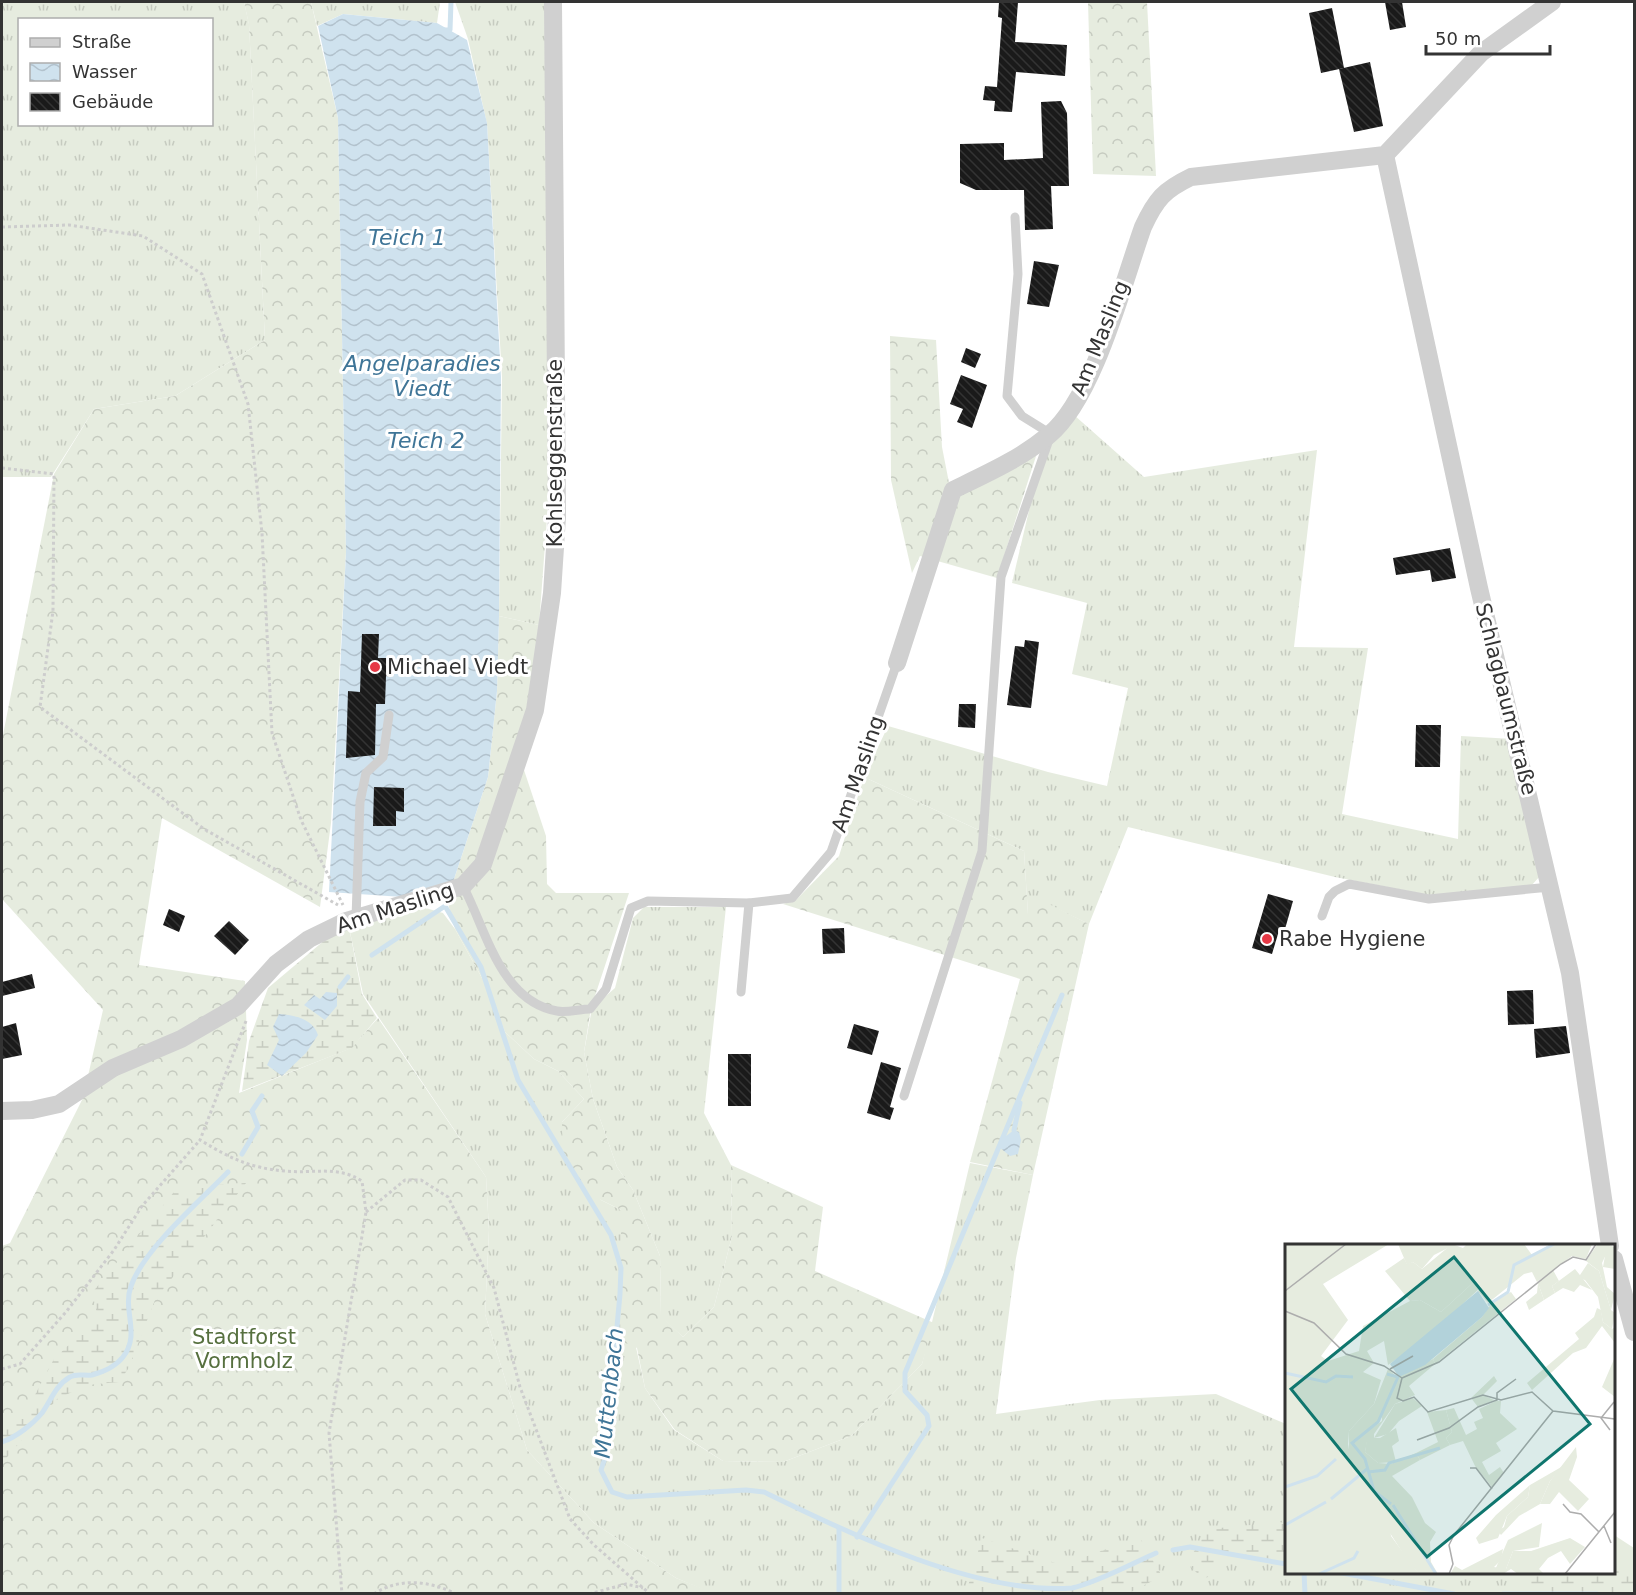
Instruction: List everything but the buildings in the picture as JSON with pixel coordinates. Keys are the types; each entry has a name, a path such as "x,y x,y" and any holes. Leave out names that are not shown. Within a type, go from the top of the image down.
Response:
{"street":[{"name":"Kohlseggenstraße","path":"463,886 483,864 536,710 552,593 557,517 553,2"},
{"path":"1385,155 1481,53 1551,2"},
{"name":"Am Masling","path":"897,663 953,490 1015,460 1050,434 1070,412 1095,363 1151,208 1166,189 1191,177 1385,155"},
{"name":"Schlagbaumstraße","path":"1385,155 1477,576 1570,972 1610,1244"},
{"name":"Am Masling","path":"2,1111 32,1110 59,1104 113,1068 181,1039 229,1011 254,990 276,964 309,939 356,918 463,886"},
{"path":"1615,1262 1635,1332"}],"lane":[{"path":"904,1096 982,851 1001,577 1050,434 1022,416 1006,396 1018,274 1015,217"},
{"name":"Am Masling","path":"463,886 506,978 530,1001 558,1011 590,1009 606,989 631,908 648,901 749,903 792,898 831,852 897,663"},
{"path":"356,918 360,802 366,773 383,757 389,715"},
{"path":"1322,916 1335,891 1349,884 1430,899 1550,887"},
{"path":"741,992 749,903"}],"path":[{"path":"2,227 69,225 144,236 202,274 248,404 262,532 272,733 301,820 345,910 204,830 40,707 53,611 54,474 2,468"},
{"path":"2,1370 20,1364 66,1312 114,1250 142,1206 200,1140 252,1004 254,990"},
{"path":"200,1140 234,1161 285,1171 348,1172 362,1181 366,1212 329,1433 342,1593"},
{"path":"366,1212 405,1180 421,1180 448,1197 494,1288 520,1387 570,1519 594,1545 650,1593"},
{"path":"374,1593 415,1581 437,1584 456,1593"},
{"path":"590,1593 626,1584 644,1588"}],"green space":[{"path":"2,2 244,2 249,24 265,340 175,396 94,409 51,477 2,477"},
{"name":"Stadtforst Vormholz","path":"244,2 311,2 338,118 346,552 331,823 320,907 162,818 139,965 245,981 247,1040 239,1093 351,1048 378,1018 486,1177 489,1230 485,1314 527,1450 594,1523 676,1578 714,1593 2,1593 2,1246 10,1243 83,1098 103,1010 2,899 2,740 54,474 94,409 175,396 265,340 249,25"},
{"path":"311,2 440,2 437,23 343,14 317,26"},
{"path":"455,2 546,2 551,464 539,625 499,616 502,377 487,124 468,39"},
{"path":"1088,2 1147,2 1156,176 1093,174"},
{"path":"890,336 936,340 942,447 951,493 1037,453 997,578 920,556 912,573 891,480"},
{"path":"1074,415 1144,477 1317,450 1294,647 1368,648 1342,814 1458,839 1461,736 1513,739 1540,876 1531,886 1429,895 1335,877 1128,827 1089,924 1047,904 1028,915 1024,851 864,777 888,726 1048,772 1107,786 1128,688 1072,674 1087,603 1012,583 1034,489 1049,447"},
{"path":"499,616 539,625 522,764 546,836 547,884 556,893 629,893 591,1008 584,1052 593,1099 617,1167 633,1190 660,1256 661,1316 683,1337 714,1307 732,1236 731,1165 823,1207 815,1271 934,1323 922,1364 851,1436 783,1462 723,1461 675,1430 645,1388 637,1348 621,1341 621,1210 601,1200 563,1161 562,1122 584,1099 558,1071 534,1059 505,1032 488,989 455,929 447,900 488,777 497,691"},
{"path":"864,777 1024,851 1028,914 1047,903 1089,924 1033,1175 970,1162 1020,979 783,904 796,900 839,856"},
{"path":"415,905 443,913 455,929 488,989 505,1032 534,1059 558,1071 584,1099 562,1122 601,1200 621,1210 622,1284 645,1388 674,1430 723,1461 783,1462 851,1436 922,1364 970,1163 1033,1175 1016,1258 996,1414 1100,1400 1216,1394 1285,1424 1285,1574 1615,1574 1615,1536 1634,1548 1634,1593 714,1594 676,1578 594,1523 527,1450 485,1314 489,1230 486,1177 363,994 349,927"},
{"path":"644,907 726,907 704,1113 731,1165 732,1236 714,1307 683,1337 661,1317 660,1256 633,1190 617,1167 593,1099 584,1052 592,1008 615,988 633,918"},
{"path":"349,927 362,994 377,1018 352,1048 242,1091 249,1041 268,988 326,939"},
{"path":"246,1183 155,1300 128,1369 119,1382 87,1385 57,1399 2,1463 2,1422 27,1410 54,1359 98,1317 92,1293 178,1187"},
{"path":"1285,1522 1285,1562 1236,1553 1204,1580 1187,1563 1208,1529"},
{"path":"982,1538 1061,1565 1140,1538 1162,1576 1129,1593 966,1593"},
{"path":"1615,1563 1634,1564 1634,1593 1524,1593 1534,1574 1615,1574"}],"water":[{"name":"Angelparadies Viedt","path":"343,14 437,23 467,40 487,123 501,377 497,691 488,777 447,900 329,892 346,552 338,118 318,26"},
{"path":"326,992 337,993 337,1006 325,1020 304,1005 314,995 320,999"},
{"path":"279,1014 291,1015 308,1022 318,1035 306,1053 282,1076 267,1065 279,1040 273,1027"},
{"path":"1014,1130 1019,1132 1021,1140 1018,1154 1010,1156 999,1147 1002,1139"}],"waterway":[{"name":"Muttenbach","path":"443,30 450,30 451,2"},
{"name":"Muttenbach","path":"372,955 445,906 481,967 518,1080 611,1235 621,1268 620,1294 605,1458 601,1470 612,1492 627,1497 746,1490 764,1492 834,1525 914,1558 954,1572 1034,1588 1072,1588 1156,1553"},
{"path":"340,987 348,977"},
{"path":"857,1537 929,1426 927,1415 905,1391 905,1373 1062,995"},
{"path":"242,1154 258,1127 252,1111 262,1096"},
{"path":"1014,1130 1020,1103"},
{"path":"2,1442 34,1422 65,1380 75,1375 92,1375 100,1372 113,1366 123,1357 131,1340 128,1304 131,1286 138,1272 160,1241 228,1172"},
{"path":"839,1528 839,1594"},
{"name":"Muttenbach","path":"1173,1550 1190,1547 1285,1564"},
{"path":"1304,1574 1305,1594"},
{"name":"Muttenbach","path":"1348,1574 1454,1594"},
{"name":"Muttenbach","path":"1503,1594 1597,1594"}],"place":[{"name":"Michael Viedt","path":"375,667"},
{"name":"Rabe Hygiene","path":"1267,939"}],"water label":[{"name":"Teich 1","path":"407,237"},
{"name":"Teich 2","path":"426,440"}]}
